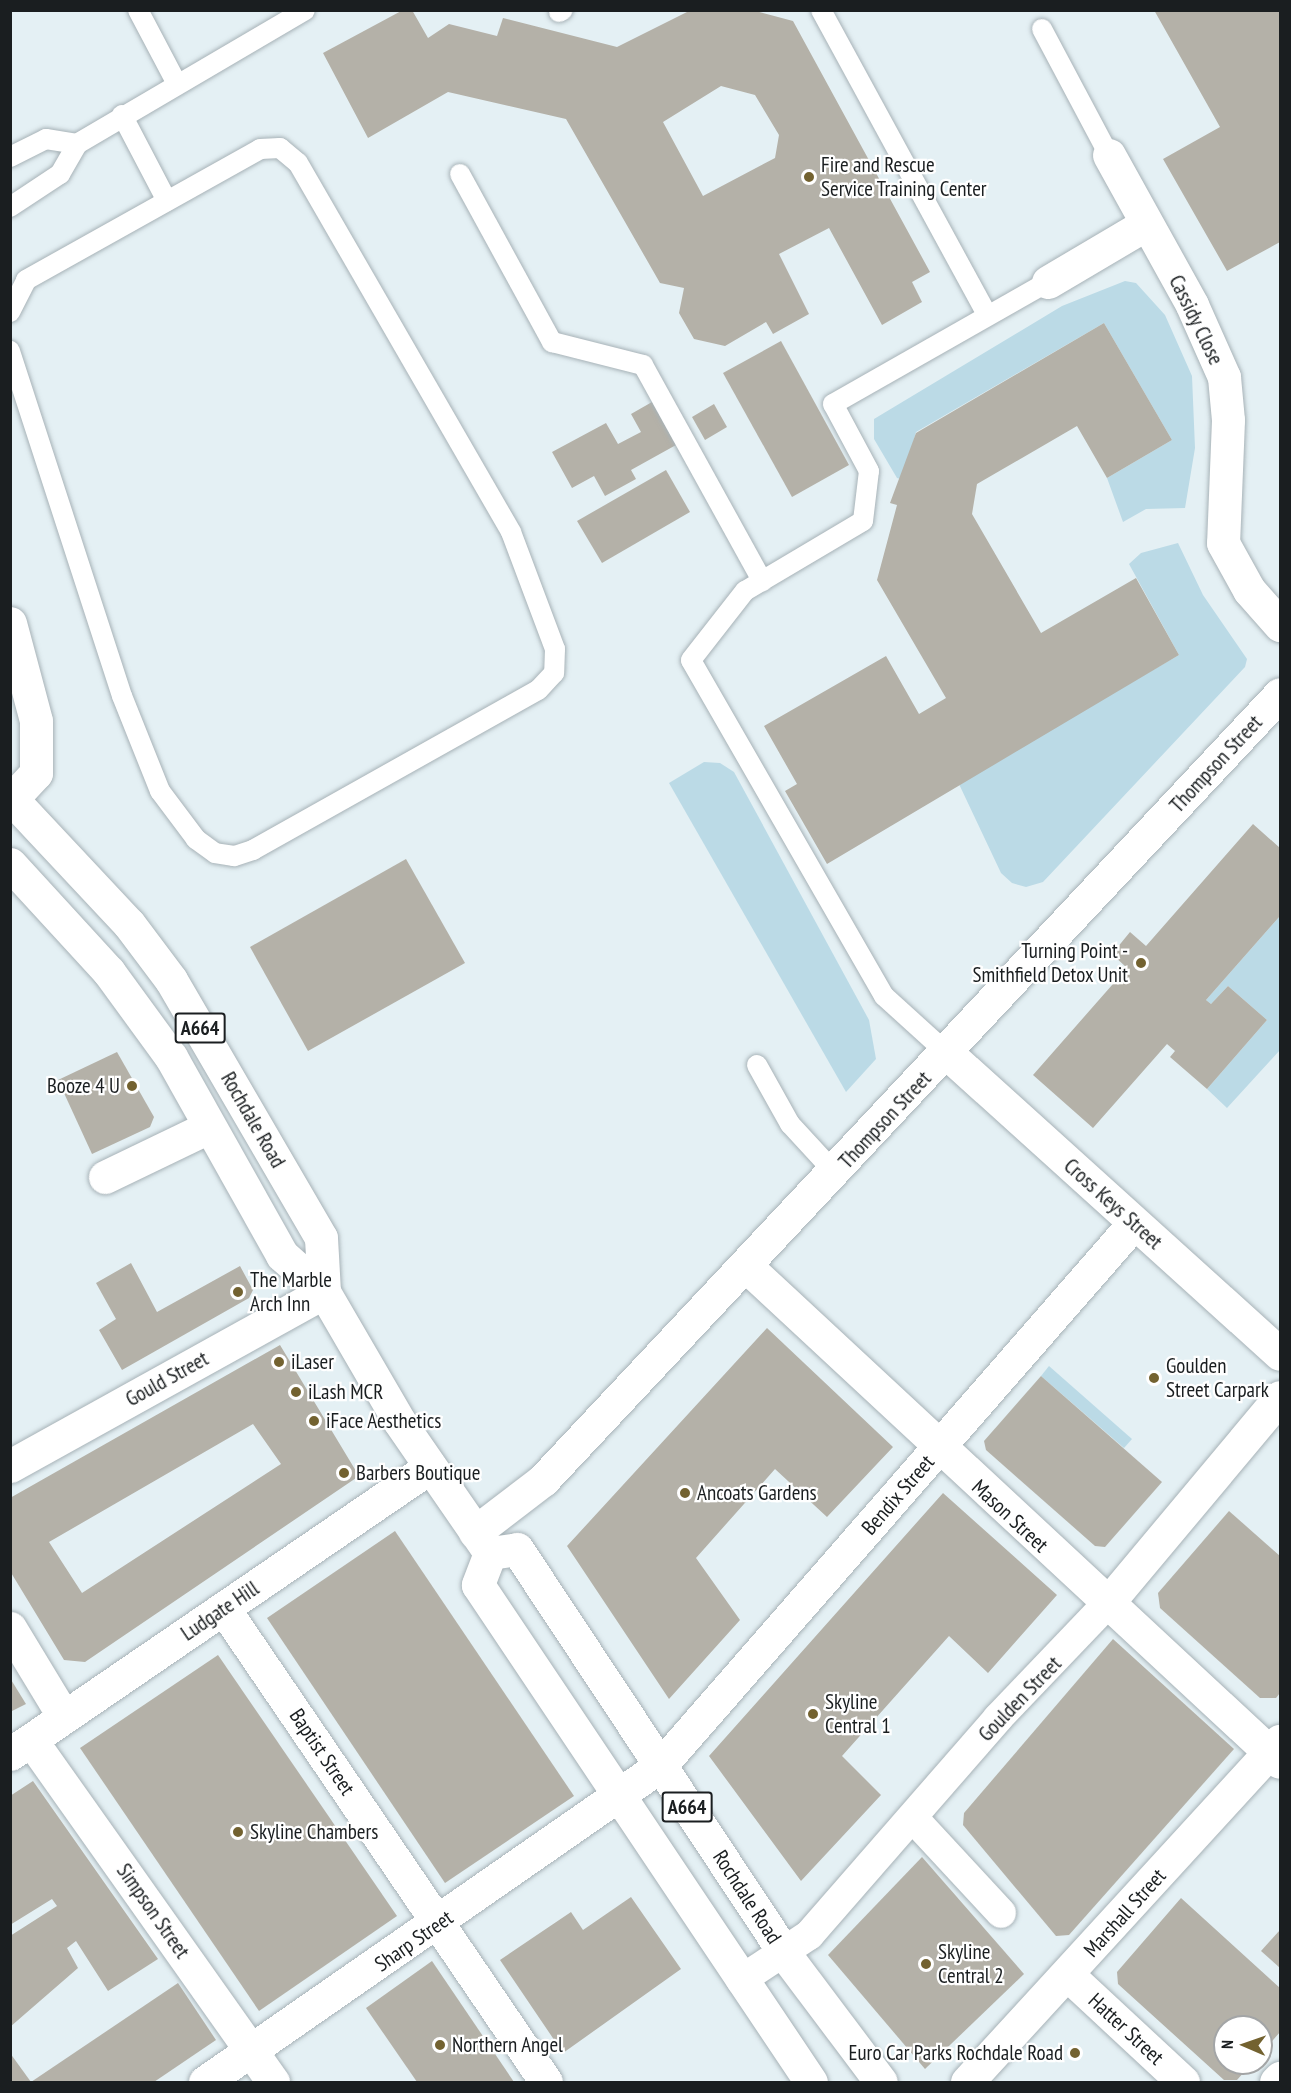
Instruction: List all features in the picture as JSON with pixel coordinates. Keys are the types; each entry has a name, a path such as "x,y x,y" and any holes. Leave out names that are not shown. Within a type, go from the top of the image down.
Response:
{"main road":[{"name":"Cassidy Close","path":"1109,155 1203,326 1224,377 1228,420 1223,543 1249,590 1281,624"},
{"path":"1048,282 1146,224"},
{"path":"10,623 36,732 36,773 11,799"},
{"name":"Thompson Street","path":"482,1543 948,1054 1281,694"},
{"name":"Rochdale Road","path":"11,799 129,924 171,980 321,1238 324,1292"},
{"name":"Rochdale Road","path":"10,864 109,972 171,1057 282,1255 324,1292 430,1467 482,1543 517,1549 784,1953 881,2082"},
{"name":"Cross Keys Street","path":"948,1054 1281,1354"},
{"path":"105,1177 209,1127"},
{"name":"Bendix Street","path":"621,1795 660,1766 1134,1223"},
{"name":"Mason Street","path":"745,1265 938,1449 1107,1605 1277,1752"},
{"name":"Gould Street","path":"10,1466 324,1292"},
{"name":"Goulden Street","path":"1107,1605 1281,1397"},
{"name":"Ludgate Hill","path":"21,1747 430,1467"},
{"name":"A664","path":"482,1543 478,1585 621,1795 741,1980 811,2082"},
{"name":"Baptist Street","path":"224,1609 546,2082"},
{"path":"10,1628 64,1718"},
{"name":"Simpson Street","path":"21,1747 273,2082"},
{"name":"Marshall Street","path":"967,2082 1277,1752"},
{"name":"Sharp Street","path":"205,2082 439,1924 621,1795"},
{"name":"Hatter Street","path":"1068,1975 1183,2082"},
{"path":"1276,2082 1281,2078"}],"street":[{"name":"Goulden Street","path":"741,1980 809,1935 914,1819 998,1718 1107,1605"},
{"path":"914,1819 1001,1913"}],"lane":[{"path":"138,10 176,82"},
{"path":"10,207 60,174 77,144 176,82 305,10"},
{"path":"820,10 987,315"},
{"path":"1042,29 1109,155"},
{"path":"122,115 167,201"},
{"path":"10,157 46,139 77,144"},
{"path":"10,312 26,280 260,149 280,148 298,163 511,532 555,649 557,662 546,684 253,850 234,856 215,853 196,839 156,780 122,696 10,351"},
{"path":"460,174 552,342 643,365 762,581"},
{"path":"948,1054 884,996 691,660 745,591 863,521 869,471 833,404 1048,282"},
{"path":"757,1065 790,1124 835,1173"}],"shaded area":[{"path":"1125,281 1136,283 1165,315 1192,376 1195,448 1185,508 1146,509 1123,522 1107,478 1172,440 1104,323 916,432 903,480 897,478 874,439 874,419 1062,306"},
{"path":"1178,543 1203,595 1247,659 1245,667 1043,882 1026,887 1012,883 1001,873 958,782 1179,655 1129,564 1141,553"},
{"path":"704,762 720,763 734,772 869,1020 876,1059 846,1092 669,783"},
{"path":"1280,916 1280,1050 1227,1108 1207,1089 1267,1020 1228,986 1211,1004 1206,1000"},
{"path":"1049,1366 1132,1439 1124,1448 1041,1376"}],"building":[{"name":"Fire and Rescue Service Training Center","path":"403,10 412,10 428,38 449,24 497,36 503,18 617,47 691,10 752,10 793,21 930,272 912,282 922,302 882,325 829,228 779,254 809,314 773,334 766,322 725,346 694,339 679,313 684,288 660,283 566,119 448,92 368,138 323,53","holes":["721,86 755,95 779,135 775,158 703,196 663,122"]},
{"path":"1154,10 1280,10 1280,242 1227,271 1163,159 1220,127"},
{"path":"1104,323 1172,440 1107,478 1077,426 977,484 972,514 1041,633 1136,578 1179,655 827,864 785,791 797,784 764,726 886,656 919,714 946,698 877,580 897,505 890,503 916,433"},
{"path":"781,341 849,465 792,497 723,373"},
{"path":"652,402 676,445 631,470 636,479 605,496 594,476 572,488 552,452 606,423 618,444 641,432 631,414"},
{"path":"714,404 727,427 705,440 692,417"},
{"path":"666,470 690,512 602,563 577,521"},
{"path":"1253,824 1280,848 1280,916 1206,1000 1211,1004 1228,986 1267,1020 1207,1089 1170,1057 1175,1051 1167,1044 1093,1128 1033,1075 1127,968 1112,954 1130,932 1146,946"},
{"path":"406,859 465,963 308,1051 250,947"},
{"path":"117,1052 154,1117 150,1127 92,1154 58,1080"},
{"path":"131,1263 157,1312 240,1266 253,1290 249,1298 122,1370 99,1330 116,1319 96,1283"},
{"name":"Ancoats Gardens","path":"767,1328 893,1447 827,1517 775,1469 696,1558 740,1620 669,1699 567,1546"},
{"path":"280,1345 359,1476 85,1662 64,1660 10,1571 10,1498","holes":["253,1424 281,1464 82,1593 49,1542"]},
{"path":"1041,1376 1162,1482 1105,1547 1095,1546 986,1450 984,1441"},
{"name":"Skyline Central 1","path":"943,1493 1057,1595 988,1673 949,1636 842,1756 881,1795 801,1881 709,1756"},
{"path":"1229,1511 1280,1556 1280,1693 1276,1698 1260,1698 1160,1608 1158,1593"},
{"path":"395,1531 574,1796 445,1883 267,1618"},
{"path":"1113,1639 1234,1749 1069,1935 1056,1936 963,1825 964,1813"},
{"name":"Skyline Chambers","path":"218,1655 397,1916 259,2011 80,1748"},
{"path":"10,1678 26,1704 10,1712"},
{"path":"33,1781 158,1959 108,1991 76,1941 67,1948 78,1968 10,2027 10,1936 57,1906 52,1899 10,1925 10,1796"},
{"name":"Skyline Central 2","path":"922,1857 1024,1974 925,2069 828,1955"},
{"path":"631,1897 681,1969 563,2053 500,1960 571,1912 583,1930"},
{"path":"1181,1898 1280,1988 1280,2032 1273,2040 1273,2015 1213,2015 1213,2070 1118,1984 1117,1972"},
{"path":"1280,1930 1280,1968 1261,1951"},
{"name":"Northern Angel","path":"432,1961 514,2082 417,2082 366,2008"},
{"path":"178,1983 216,2040 154,2082 31,2082"},
{"path":"10,2053 31,2082 10,2082"},
{"path":"1218,2075 1241,2075 1237,2080 1224,2080"}],"place":[{"name":"Fire and Rescue Service Training Center","path":"809,177"},
{"name":"Turning Point - Smithfield Detox Unit","path":"1141,963"},
{"name":"Booze 4 U","path":"132,1086"},
{"name":"The Marble Arch Inn","path":"238,1292"},
{"name":"iLaser","path":"279,1362"},
{"name":"Goulden Street Carpark","path":"1154,1378"},
{"name":"iLash MCR","path":"296,1392"},
{"name":"iFace Aesthetics","path":"314,1421"},
{"name":"Barbers Boutique","path":"344,1473"},
{"name":"Ancoats Gardens","path":"685,1493"},
{"name":"Skyline Central 1","path":"813,1714"},
{"name":"Skyline Chambers","path":"238,1832"},
{"name":"Skyline Central 2","path":"926,1964"},
{"name":"Northern Angel","path":"440,2045"},
{"name":"Euro Car Parks Rochdale Road","path":"1075,2053"}]}
